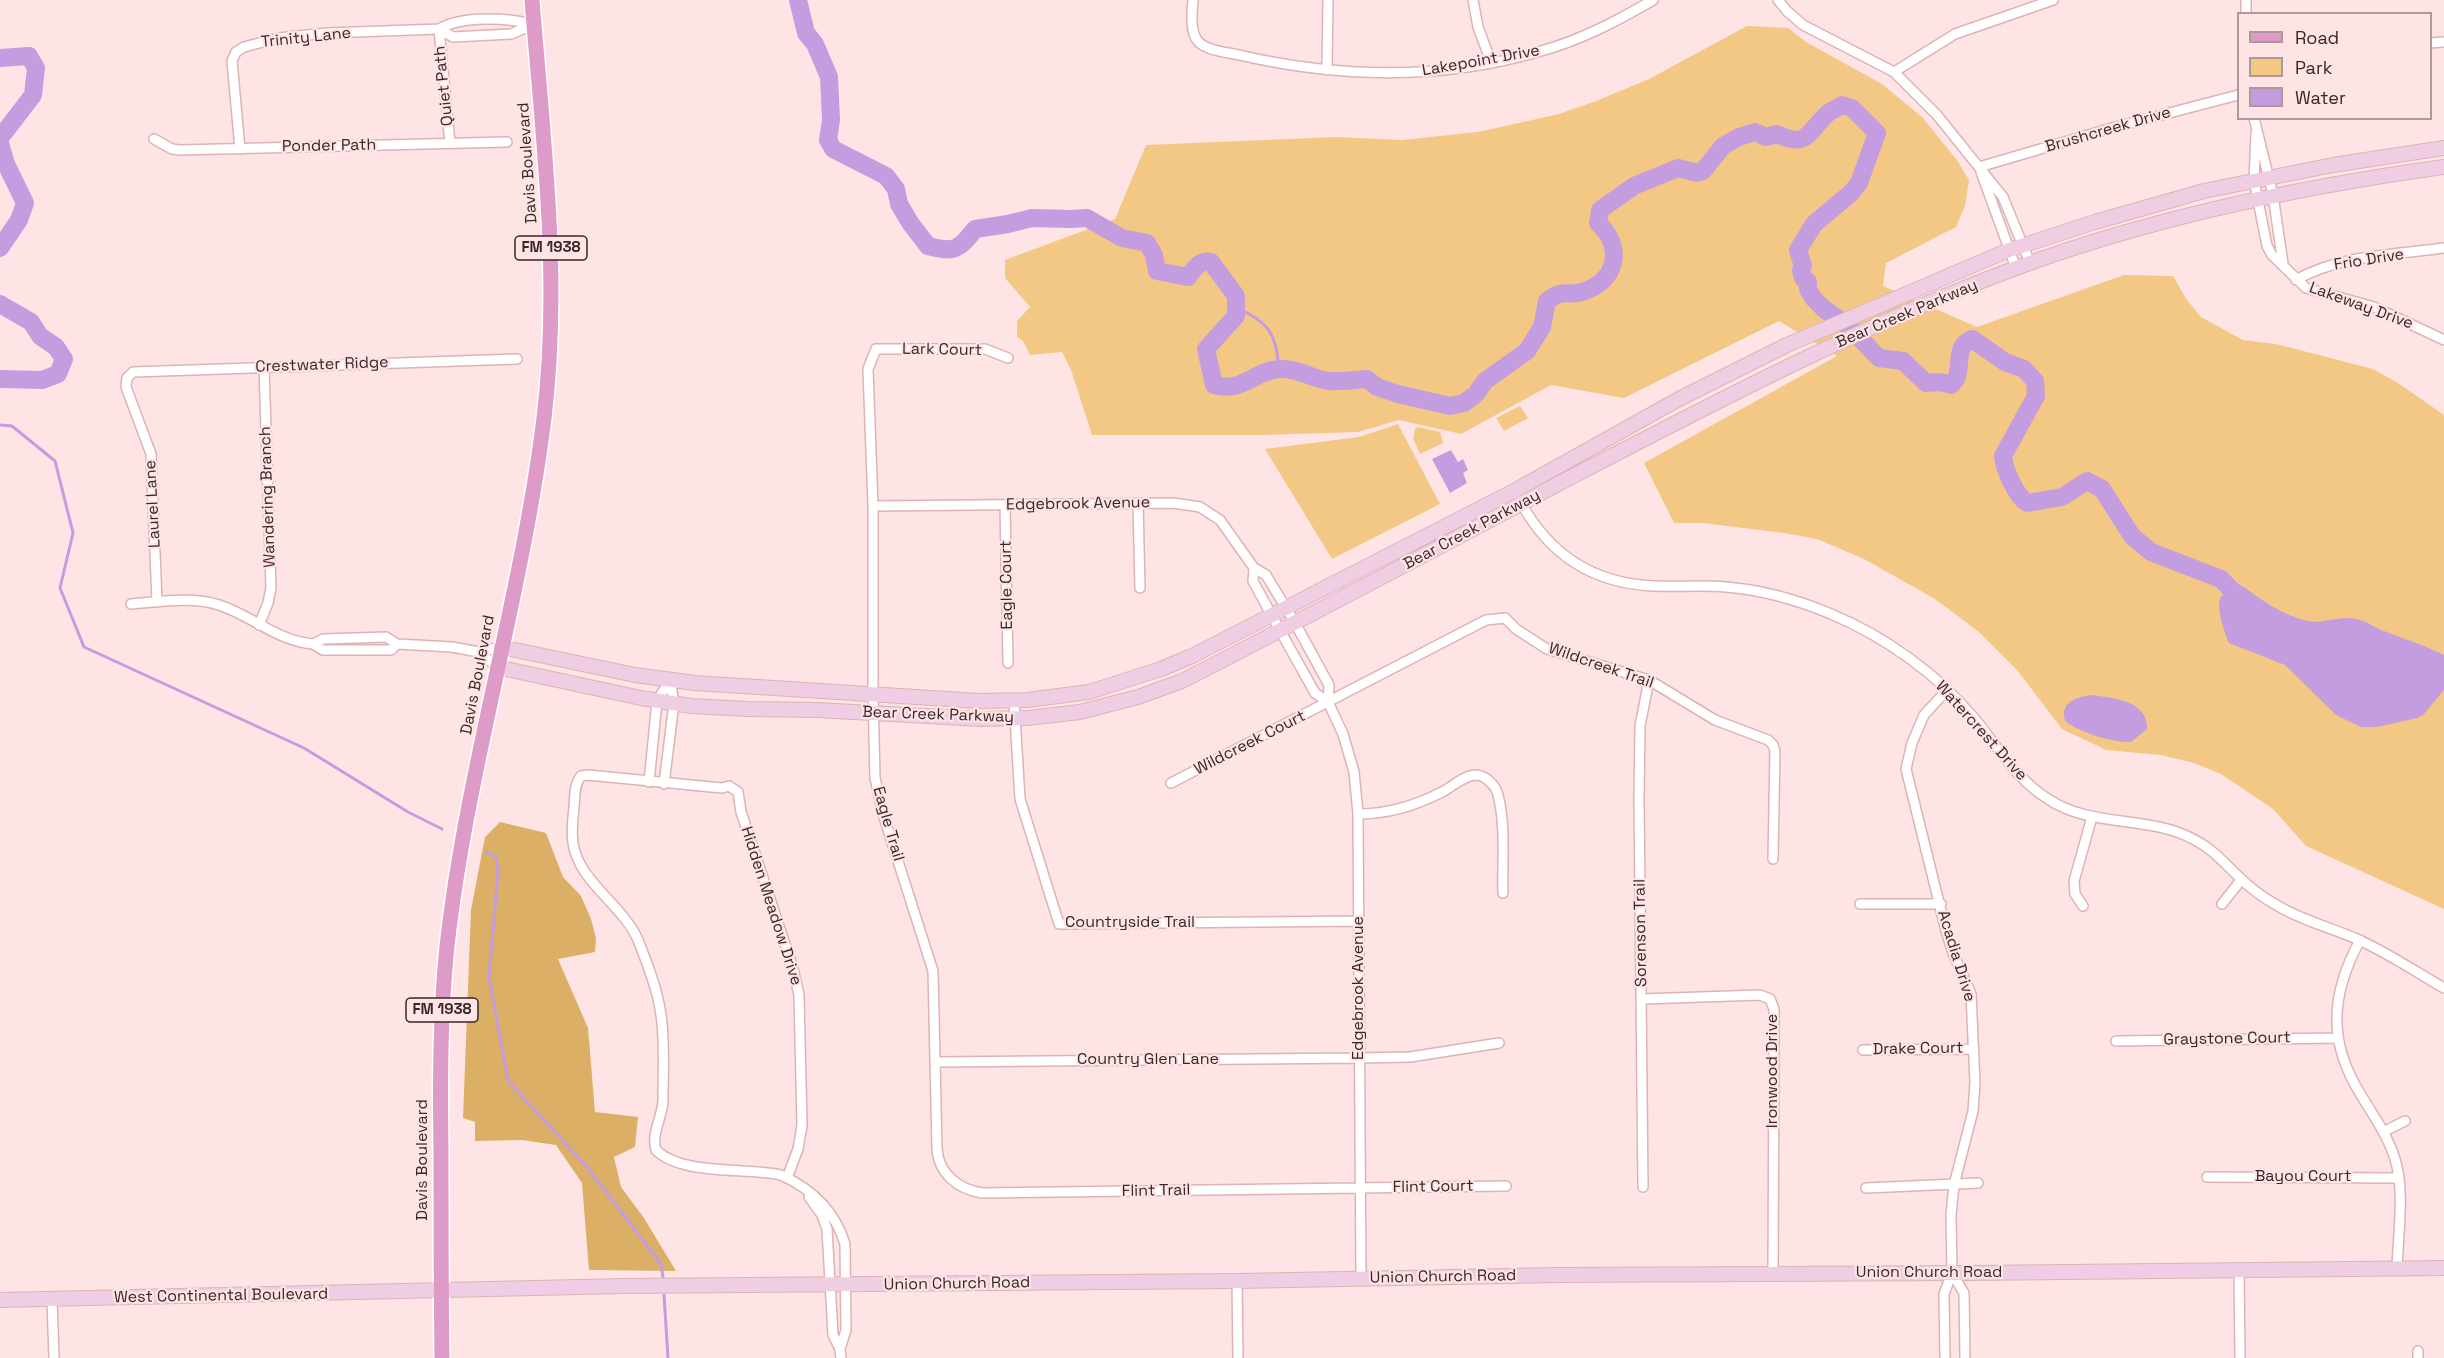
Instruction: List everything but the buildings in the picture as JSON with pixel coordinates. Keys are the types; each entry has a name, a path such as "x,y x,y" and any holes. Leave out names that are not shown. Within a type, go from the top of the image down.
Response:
{"main road":[{"name":"Davis Boulevard","path":"442,1358 441,1041 447,950 455,888 497,667 533,496 550,361 552,273 549,193 532,0"},
{"name":"Bear Creek Parkway","path":"501,647 670,680 942,699 1014,701 1085,693 1179,662 1514,491 1679,399 1787,345 2009,250 2152,206 2254,180 2444,148"},
{"name":"Bear Creek Parkway","path":"497,667 657,701 720,708 874,713 964,719 1014,719 1072,713 1138,697 1182,681 1689,416 1811,355 1948,295 2031,263 2158,224 2257,198 2444,167"},
{"name":"Union Church Road","path":"441,1289 1773,1273 2444,1268"},
{"name":"West Continental Boulevard","path":"0,1300 441,1289"}],"street":[{"name":"Lakepoint Drive","path":"1193,0 1192,18 1196,39 1202,45 1284,64 1327,70 1391,73 1427,71 1491,62 1540,52 1583,38 1653,0"},
{"path":"1327,70 1328,0"},
{"path":"1473,0 1478,27 1491,62"},
{"path":"1778,0 1786,11 1803,25 1894,72 1937,115 2003,197 2031,263"},
{"path":"1894,72 1955,34 2053,0"},
{"name":"Trinity Lane","path":"240,149 232,61 236,52 241,48 278,38 312,34 439,29 450,22 510,18 534,24"},
{"path":"475,21 476,36"},
{"name":"Trinity Lane","path":"439,29 453,38 511,34 534,24"},
{"name":"Quiet Path","path":"439,29 450,143"},
{"name":"Brushcreek Drive","path":"1979,167 2112,128 2237,95"},
{"name":"Lakeway Drive","path":"2253,120 2273,195 2283,264"},
{"name":"Lakeway Drive","path":"2256,133 2254,180 2272,255 2296,280 2317,292 2374,307 2444,340"},
{"name":"Ponder Path","path":"154,139 172,149 180,150 507,142"},
{"path":"1979,167 2016,268"},
{"name":"Frio Drive","path":"2296,280 2313,270 2338,263 2444,248"},
{"name":"Lark Court","path":"876,349 985,349 1008,358"},
{"name":"Eagle Trail","path":"876,349 868,369 873,506 874,767 878,796 933,971 938,1155 942,1167 953,1182"},
{"name":"Crestwater Ridge","path":"129,375 139,370 517,359"},
{"name":"Wandering Branch","path":"259,625 271,588 264,368"},
{"name":"Laurel Lane","path":"129,375 126,387 148,442 153,467 158,602"},
{"name":"Watercrest Drive","path":"1514,491 1534,525 1554,548 1586,570 1632,584 1728,587 1779,597 1833,614 1885,642 1918,665 1975,719 2025,782 2048,799 2069,810 2092,817 2151,825 2192,838 2213,851 2241,880 2282,909 2360,940 2444,988"},
{"name":"Edgebrook Avenue","path":"873,506 1173,502 1200,507 1220,520 1254,568 1266,575 1329,685 1328,702 1351,759 1358,814 1361,1278"},
{"path":"1138,503 1140,588"},
{"name":"Eagle Court","path":"1005,506 1008,663"},
{"name":"Edgebrook Avenue","path":"1254,568 1253,581 1272,616 1315,693 1328,702"},
{"name":"Bear Creek Parkway","path":"131,604 201,602 217,604 292,640 313,644 322,639 386,637 397,644 452,647 479,652 501,647"},
{"name":"Wildcreek Trail","path":"1328,702 1494,618 1505,618 1516,629 1547,649 1649,680 1715,720 1773,744 1775,751 1773,859"},
{"name":"Bear Creek Parkway","path":"479,652 497,667"},
{"path":"649,782 657,701 670,680"},
{"path":"664,784 674,703 670,680"},
{"name":"Sorenson Trail","path":"1643,1187 1640,726 1649,680"},
{"name":"Acadia Drive","path":"1947,690 1924,715 1912,743 1906,769 1953,953 1971,994 1975,1083 1973,1112 1954,1185 1951,1215 1952,1273"},
{"name":"Countryside Trail","path":"1014,701 1022,807 1059,924 1358,921"},
{"name":"Wildcreek Court","path":"1171,783 1328,702"},
{"name":"Hidden Meadow Drive","path":"588,775 649,782 722,788 729,786 737,791 741,812 793,968 800,1009 802,1125 798,1149 787,1178 768,1172 697,1167 667,1158 656,1150 654,1138 661,1118 663,1102 661,1012 633,930 617,907 584,871 574,850 572,834 574,799 577,783 581,777 588,775"},
{"path":"1358,814 1377,814 1404,809 1475,775 1487,779 1498,793 1503,893"},
{"path":"2083,906 2075,894 2074,880 2092,817"},
{"path":"2222,904 2241,880"},
{"path":"1860,904 1941,904"},
{"path":"2360,940 2347,965 2338,993 2338,1038 2351,1080 2383,1132 2395,1159 2399,1178 2397,1268"},
{"name":"Ironwood Drive","path":"1642,999 1760,995 1770,999 1773,1009 1774,1047 1773,1273"},
{"name":"Graystone Court","path":"2116,1041 2338,1038"},
{"name":"Country Glen Lane","path":"937,1062 1410,1057 1499,1042"},
{"name":"Drake Court","path":"1863,1050 1974,1048"},
{"path":"2383,1132 2405,1121"},
{"name":"Bayou Court","path":"2207,1176 2399,1178"},
{"path":"787,1178 823,1203 842,1234 846,1254 846,1330 841,1354"},
{"name":"Flint Trail","path":"953,1182 968,1190 982,1193 1361,1189"},
{"path":"1866,1188 1978,1183"},
{"path":"798,1184 815,1203 825,1222 833,1335 841,1354"},
{"name":"Flint Court","path":"1361,1189 1506,1186"},
{"path":"2239,1271 2240,1358"},
{"path":"1945,1358 1944,1294 1952,1273"},
{"path":"1952,1273 1964,1293 1965,1358"},
{"path":"1237,1281 1238,1358"},
{"path":"52,1300 54,1358"}],"green space":[{"path":"1747,26 1788,28 1806,42 1882,84 1922,117 1957,160 1969,180 1965,206 1956,227 1886,263 1883,286 1977,327 2124,275 2173,276 2187,300 2201,317 2243,340 2276,344 2373,369 2398,383 2444,415 2444,909 2306,846 2273,809 2221,774 2194,763 2161,755 2106,750 2062,729 2017,670 1979,632 1935,599 1864,559 1817,539 1703,523 1674,523 1644,463 1837,356 1779,321 1624,398 1551,385 1461,434 1399,420 1358,432 1263,435 1092,435 1071,370 1062,352 1030,355 1023,341 1017,337 1017,321 1030,307 1005,278 1005,260 1115,219 1146,145 1336,137 1402,140 1478,132 1559,114 1596,101 1649,79"},
{"path":"1520,406 1528,418 1504,431 1496,418"},
{"path":"1398,424 1440,504 1332,559 1265,449 1359,437"},
{"path":"1418,427 1440,432 1443,443 1420,454 1413,438 1415,429"}],"shaded area":[{"path":"500,822 546,833 563,877 581,896 591,919 596,938 595,952 558,959 588,1028 595,1112 638,1117 635,1147 614,1157 621,1187 644,1218 676,1271 589,1270 582,1183 556,1145 522,1140 475,1141 475,1122 463,1118 471,910 485,837"}],"water":[{"path":"1451,450 1458,462 1463,459 1468,470 1463,473 1467,483 1450,493 1432,459"},
{"path":"2235,583 2272,606 2297,618 2315,622 2344,618 2356,619 2444,655 2444,690 2423,715 2417,718 2377,727 2361,727 2336,715 2285,665 2229,643 2221,620 2219,601"},
{"path":"2091,695 2119,699 2136,706 2146,719 2147,729 2131,742 2123,742 2089,734 2066,722 2064,710 2066,706 2074,700"}],"waterway":[{"path":"798,0 806,33 815,44 829,77 831,120 828,140 833,149 886,176 896,189 899,204 928,246 944,249 955,248 965,242 975,229 1032,218 1087,218 1122,238 1147,243 1154,255 1157,271 1188,277 1200,263 1211,262 1236,296 1236,316 1206,349 1214,385 1224,387 1241,384 1271,370 1287,369 1330,381 1367,379 1377,387 1398,394 1450,406 1464,403 1476,394 1485,381 1527,351 1542,327 1547,301 1558,294 1582,292 1603,281 1613,263 1614,253 1612,243 1598,223 1600,210 1634,186 1678,168 1697,173 1703,171 1723,146 1739,137 1755,132 1766,137 1777,134 1794,140 1800,139 1810,133 1831,111 1842,105 1852,108 1877,133 1859,183 1851,193 1814,224 1798,250 1803,266 1801,270 1803,278 1808,282 1808,289 1813,298 1847,325 1879,358 1903,361 1926,383 1941,382 1951,385 1958,374 1962,348 1972,339 2005,362 2024,369 2035,381 2036,396 2003,456 2011,482 2023,500 2027,503 2062,497 2087,481 2102,489 2132,536 2151,552 2221,579 2246,605"},
{"path":"0,58 29,56 36,68 33,95 0,138"},
{"path":"0,143 6,164 25,203 19,220 0,248"},
{"path":"0,304 31,322 40,336 56,347 64,359 58,374 42,380 0,379"},
{"path":"1236,307 1256,318 1269,330 1276,346 1279,369"},
{"path":"0,425 12,426 55,461 73,533 60,588 84,647 304,748 408,812 442,829"},
{"path":"486,852 496,857 498,872 489,977 508,1081 587,1167 661,1264 663,1277"},
{"path":"664,1295 668,1358"}]}
